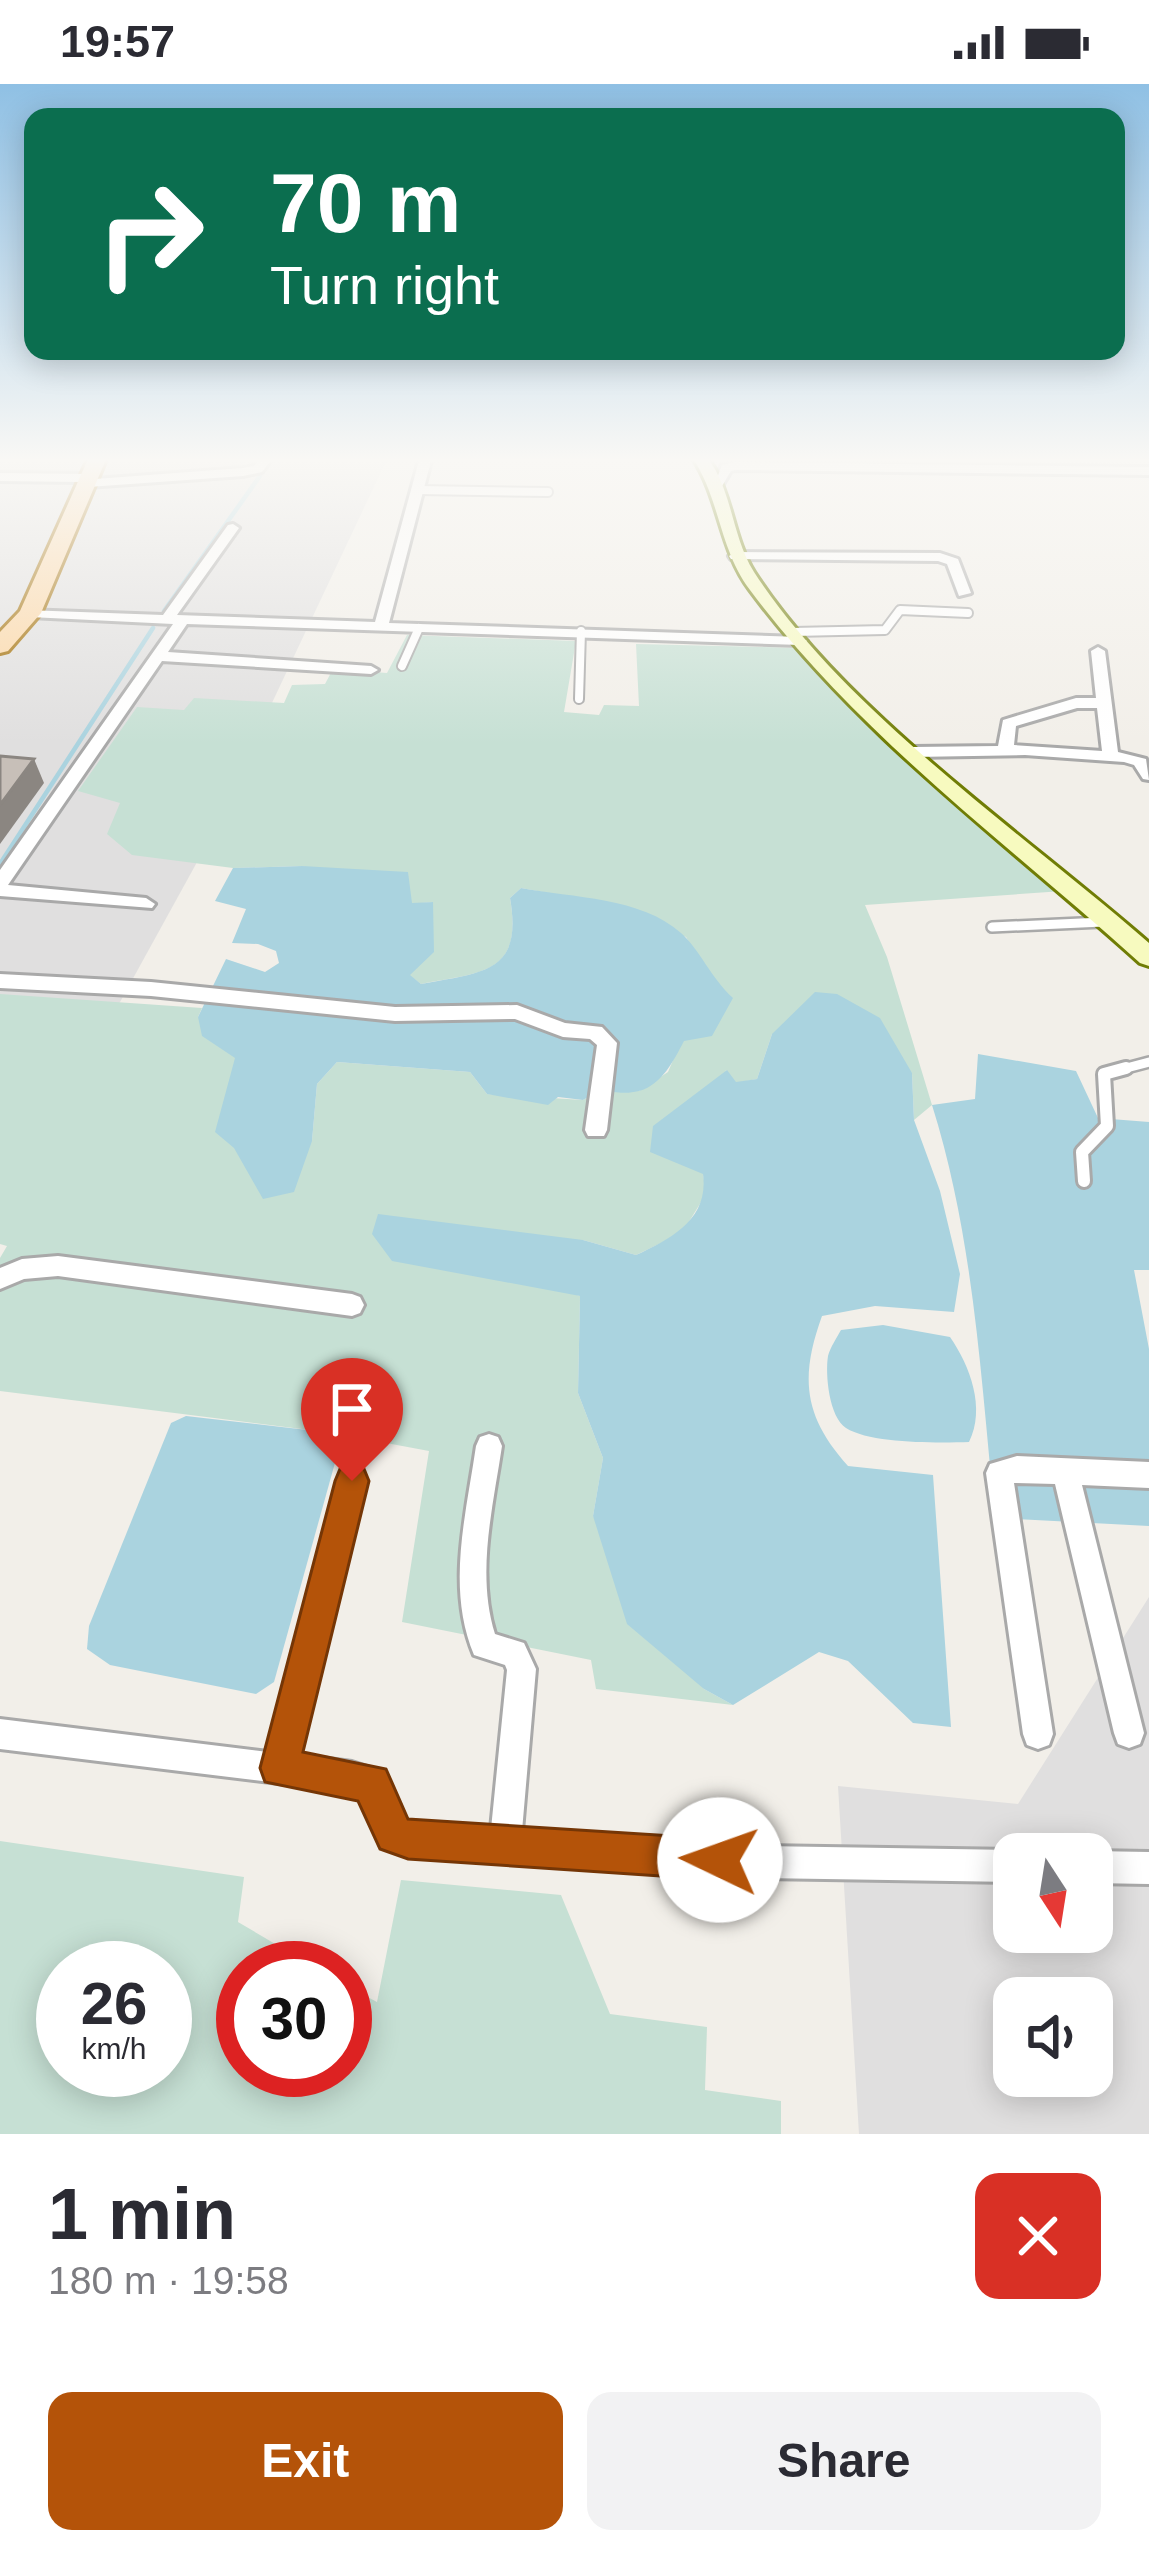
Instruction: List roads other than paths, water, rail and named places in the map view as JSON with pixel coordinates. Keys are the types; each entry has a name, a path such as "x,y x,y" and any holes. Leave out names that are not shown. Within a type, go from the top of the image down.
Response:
{"main road":[{"path":"4,638 30,613 57,553"}],"street":[{"path":"146,904 0,887 159,656 175,620 218,553"},
{"path":"381,625 401,553"},
{"path":"735,553 796,636 950,790 1149,957"},
{"path":"736,556 940,557 953,562 964,593"},
{"path":"30,613 317,626 796,636"},
{"path":"296,664 317,626"},
{"path":"1098,650 1111,756"},
{"path":"159,656 371,670"},
{"path":"1006,749 1008,723 1066,705 1103,703"},
{"path":"913,752 1006,749 1111,756 1136,759 1149,775"},
{"path":"0,981 151,989 394,1014 456,1010 530,1014 563,1030 595,1032 607,1042 596,1130"},
{"path":"0,1279 22,1269 58,1266 352,1305"},
{"path":"489,1446 473,1570 474,1601 484,1645 514,1653 522,1669 505,1846"},
{"path":"1038,1734 999,1473 1017,1468 1149,1475"},
{"path":"1065,1469 1129,1733"},
{"path":"279,1768 352,1481"},
{"path":"0,1734 372,1783 394,1835 761,1862 993,1866"},
{"path":"1113,1867 1149,1868"}],"lane":[{"path":"796,636 885,630 900,610 968,613"},
{"path":"402,666 419,628"},
{"path":"579,699 581,631"},
{"path":"992,927 1107,921"},
{"path":"1084,1181 1082,1152 1107,1126 1104,1074 1149,1062"}],"water":[{"path":"233,868 408,872 412,903 433,902 434,952 410,975 421,984 494,965 510,941 510,898 521,888 627,906 665,921 688,940 733,998 712,1036 684,1041 661,1078 647,1088 599,1093 583,1100 558,1097 548,1105 487,1094 470,1072 337,1062 317,1084 312,1141 294,1192 263,1199 234,1148 215,1132 235,1058 202,1036 198,1017 226,959 265,972 279,963 276,951 258,944 232,943 246,909 215,901"},
{"path":"815,992 837,994 880,1018 912,1073 914,1120 940,1191 960,1274 954,1312 875,1306 822,1316 809,1377 814,1413 848,1466 933,1475 951,1727 913,1723 848,1661 819,1652 733,1705 704,1689 627,1624 593,1516 603,1458 578,1393 580,1296 392,1261 372,1234 378,1214 583,1240 636,1255 662,1242 694,1215 703,1174 650,1152 653,1126 727,1070 736,1082 757,1079 772,1034"},
{"path":"978,1054 1076,1071 1098,1118 1149,1122 1149,1270 1134,1270 1149,1349 1149,1526 995,1518 967,1258 932,1105 975,1099"},
{"path":"883,1325 950,1337 964,1361 976,1401 969,1442 888,1440 857,1433 840,1422 828,1384 830,1350 841,1330"},
{"path":"186,1416 333,1433 338,1452 274,1682 256,1694 110,1665 87,1649 89,1626 171,1423"}],"waterway":[{"path":"164,611 205,553"},
{"path":"0,864 153,628"}]}
